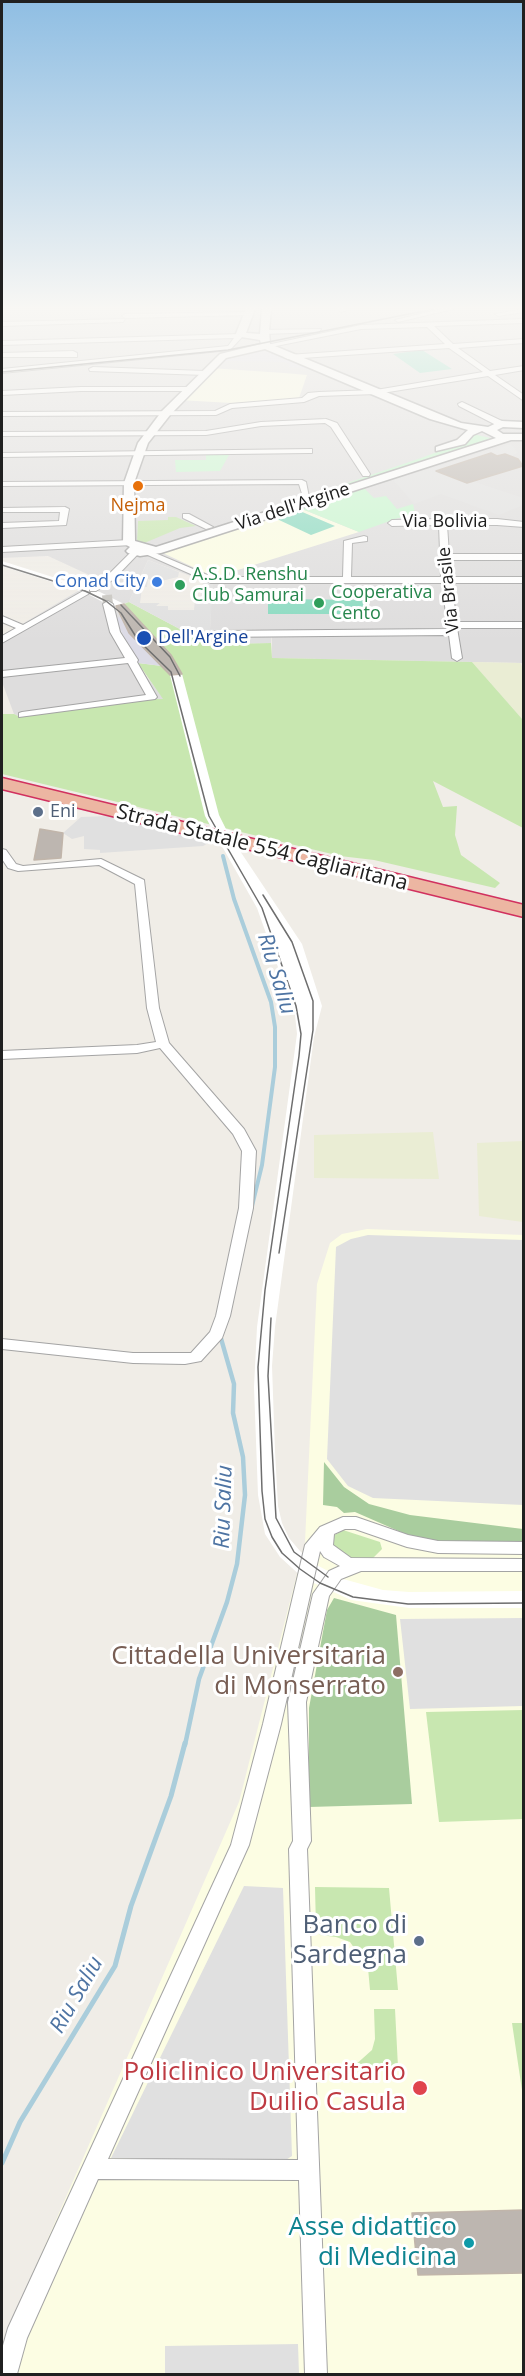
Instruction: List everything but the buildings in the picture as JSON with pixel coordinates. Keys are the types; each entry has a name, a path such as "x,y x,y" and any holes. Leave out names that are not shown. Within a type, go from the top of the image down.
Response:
{"highway":[{"name":"Strada Statale 554 Cagliaritana","path":"2,777 211,831 524,904"},
{"name":"Strada Statale 554 Cagliaritana","path":"5,791 211,831"},
{"path":"71,816 89,813 132,817"},
{"name":"Strada Statale 554 Cagliaritana","path":"240,838 524,911"},
{"path":"457,888 470,885 524,898"}],"street":[{"path":"140,549 129,483 138,454 160,420"},
{"path":"442,420 452,424 524,425"},
{"path":"486,420 495,426 517,420"},
{"path":"2,434 206,433 261,424 321,421 334,425 366,474"},
{"path":"495,426 492,434 524,442"},
{"name":"Via dell'Argine","path":"140,549 461,442 469,433 495,426"},
{"name":"Via dell'Argine","path":"140,549 157,550 508,438 524,437"},
{"path":"2,455 309,451"},
{"path":"2,484 302,482 306,495"},
{"path":"2,510 65,509 63,523 2,526"},
{"path":"186,516 209,526"},
{"name":"Via Brasile","path":"443,522 446,580 457,658"},
{"name":"Via Bolivia","path":"392,523 497,522 524,525"},
{"path":"347,580 348,541 364,539"},
{"path":"2,549 140,549 212,580 524,580"},
{"path":"2,640 111,578 140,549"},
{"path":"445,557 524,557"},
{"path":"22,715 153,697 112,624 108,599 111,578"},
{"path":"2,619 22,628"},
{"path":"210,634 524,625"},
{"path":"2,674 133,660"},
{"path":"2,852 12,866 22,870 101,862 140,882 153,1008 163,1044 239,1132 249,1151 246,1208 217,1334 196,1357 185,1359 133,1358 2,1344"},
{"path":"2,1055 137,1049 163,1044"},
{"path":"6,2374 16,2336 240,1845 272,1724 313,1545 326,1531 344,1523 356,1523 407,1542 438,1547 524,1548"},
{"path":"326,1531 325,1546 330,1553 347,1563 360,1565 524,1564"},
{"path":"316,2374 298,1849 303,1841 297,1702 321,1594 335,1575 360,1565"},
{"path":"94,2169 309,2170"}],"shaded area":[{"path":"2,420 523,420 523,663 272,658 272,630 210,629 212,584 148,560 129,602 113,607 122,617 118,629 144,673 164,699 145,699 20,717 14,714 2,682 2,636 98,579 48,556 2,558"},
{"path":"511,444 518,453 510,456 491,454 437,471 467,483 475,482 523,498 523,505 499,515 441,494 414,504 393,480"},
{"path":"302,509 359,532 222,575 212,576 163,553"},
{"path":"148,560 179,572 178,577 157,582 148,579 147,587 142,587 140,603 160,603 156,606 168,606 168,610 194,610 195,600 200,600 203,581 213,584 210,629 272,630 271,643 208,644 129,602"},
{"path":"122,617 129,633 162,666 138,663 114,618"},
{"path":"472,662 520,663 523,668 523,720"},
{"path":"109,816 212,841 203,846 100,853 100,850 84,849 84,836 72,839 63,833 81,817"},
{"path":"433,1132 439,1179 314,1178 314,1135"},
{"path":"523,1141 523,1222 479,1216 477,1143"},
{"name":"Cittadella Universitaria di Monserrato","path":"367,1229 523,1235 523,2374 2,2374 2,2353 6,2334 239,1802 305,1542 317,1284 330,1243 342,1234"},
{"path":"368,1235 523,1240 523,1505 373,1498 348,1486 327,1459 336,1247 351,1239"},
{"path":"523,1618 523,1706 410,1709 400,1619"},
{"path":"244,1886 283,1888 292,2156 281,2163 111,2158"},
{"path":"298,2344 299,2374 165,2374 165,2346"}],"green space":[{"path":"473,434 498,440 153,549 421,458 464,442"},
{"path":"206,455 229,455 220,471 176,472 175,460 206,460"},
{"path":"364,488 374,498 386,496 397,509 413,504 416,518 398,518 359,532 302,509"},
{"path":"300,511 335,526 311,535 277,519"},
{"path":"168,517 176,517 196,526 180,528 142,544 137,542 138,521 168,520"},
{"name":"Cooperativa Cento","path":"268,599 369,600 369,614 268,614"},
{"path":"129,602 208,644 271,643 272,658 472,662 523,720 523,828 433,781 443,807 457,806 455,835 461,855 500,883 495,888 374,860 340,856 2,774 2,714 14,714 20,717 145,699 163,699 138,663 162,666 170,675 182,674 171,655 124,604"},
{"path":"324,1462 344,1487 369,1504 410,1515 523,1529 523,1548 419,1540 355,1512 344,1513 337,1507 323,1505"},
{"path":"343,1530 380,1542 382,1549 371,1560 350,1559 332,1548 333,1536"},
{"path":"334,1598 396,1615 412,1804 309,1807 309,1708 327,1610"},
{"path":"523,1710 523,1819 439,1822 426,1712"},
{"path":"315,1887 389,1888 398,1990 370,1990 368,1968 350,1942 320,1935 316,1928"},
{"path":"374,2009 395,2009 398,2067 353,2067 372,2050 375,2039"},
{"path":"512,2023 523,2023 523,2097"}],"pier":[{"path":"2,561 100,592 124,604 112,607 86,593 2,566"},
{"path":"182,674 219,815 226,829 239,833 241,846 236,845 302,944 322,1006 314,1037 275,1327 272,1366 275,1451 278,1506 282,1523 289,1538 313,1563 343,1579 383,1590 409,1592 523,1591 523,1608 409,1608 351,1600 303,1578 280,1557 265,1534 258,1495 254,1387 257,1327 297,1034 295,1015 257,908 219,841 211,835 211,827 205,816 170,675"}],"waterway":[{"name":"Riu Saliu","path":"223,856 234,899 271,1002 275,1027 275,1067 262,1165 252,1206"},
{"name":"Riu Saliu","path":"185,1745 199,1679 227,1602 237,1564 245,1495 243,1457 233,1413 234,1384 220,1335"},
{"name":"Riu Saliu","path":"2,2163 20,2122 115,1966 131,1906 171,1796 185,1743"}],"tunnel":[{"path":"107,595 108,604"}],"tram line":[{"path":"2,565 85,591 106,601 121,613 138,640 171,672 209,816 262,908 296,1006 301,1034 299,1056 265,1290 258,1367 262,1491 265,1519 272,1537 282,1553 300,1569 320,1583 353,1597 408,1604 524,1603"},
{"path":"121,605 170,657 180,676"},
{"path":"263,895 292,942 313,1001 313,1030 279,1253"},
{"path":"271,1318 268,1376 276,1518 294,1552 328,1577"}],"place":[{"name":"Nejma","path":"138,486"},
{"name":"Conad City","path":"157,582"},
{"name":"A.S.D. Renshu Club Samurai","path":"180,585"},
{"name":"Cooperativa Cento","path":"319,603"},
{"name":"Dell'Argine","path":"144,638"},
{"name":"Eni","path":"38,812"},
{"name":"Cittadella Universitaria di Monserrato","path":"398,1672"},
{"name":"Banco di Sardegna","path":"419,1941"},
{"name":"Policlinico Universitario Duilio Casula","path":"420,2088"},
{"name":"Asse didattico di Medicina","path":"469,2243"}]}
